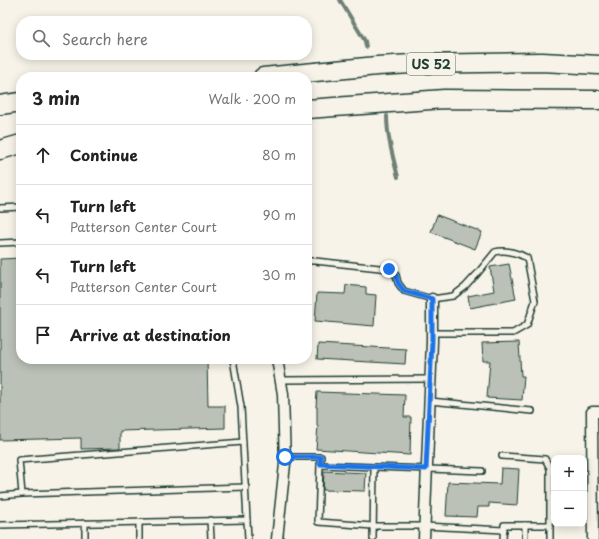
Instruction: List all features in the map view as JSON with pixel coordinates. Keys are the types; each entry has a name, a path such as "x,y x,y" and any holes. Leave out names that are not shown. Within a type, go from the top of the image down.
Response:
{"highway":[{"name":"US 52","path":"312,72 412,64 542,62 599,65"},
{"path":"312,109 444,99 599,100"},
{"path":"0,105 16,103"},
{"path":"0,140 16,138"},
{"path":"0,150 16,145"}],"street":[{"path":"424,539 431,379 432,299"},
{"path":"277,539 285,464 283,394 278,364"},
{"path":"593,539 596,412"}],"lane":[{"path":"0,208 16,207"},
{"path":"0,243 16,242"},
{"path":"312,261 389,269 396,275 398,283 404,291 432,299 453,296 465,287 495,252 498,251 518,254 526,258 535,301 527,324 513,333 432,333"},
{"path":"234,364 241,406 244,442 248,539"},
{"path":"280,380 431,379"},
{"path":"430,401 532,411"},
{"path":"22,494 19,460 244,442"},
{"path":"502,456 545,459 550,468 550,539"},
{"path":"285,457 321,457 318,522 373,526 424,526 504,530"},
{"path":"320,464 482,471"},
{"path":"373,539 374,467"},
{"path":"0,496 246,486"},
{"path":"210,520 210,539"},
{"path":"0,525 247,520"},
{"path":"138,522 139,539"},
{"path":"84,523 85,539"},
{"path":"503,539 504,525 550,525"},
{"path":"525,525 525,539"}],"building":[{"path":"437,215 482,232 475,249 431,232"},
{"path":"16,258 16,364 207,364 208,406 225,406 225,428 120,431 120,448 81,449 81,438 0,440 0,259"},
{"path":"509,264 516,299 470,308 468,296 494,291 490,267"},
{"path":"346,285 366,287 366,294 376,295 374,326 315,321 317,293 345,294"},
{"path":"519,342 521,376 524,376 522,400 487,398 490,361 483,361 482,343"},
{"path":"318,344 406,349 405,364 317,359"},
{"path":"317,392 405,395 404,417 411,417 410,455 316,449 318,426 316,407"},
{"path":"501,468 519,469 517,505 489,503 489,507 478,507 477,517 446,516 448,482 500,484"},
{"path":"324,471 366,473 365,491 323,490"}],"waterway":[{"path":"340,0 365,41 366,47"},
{"path":"387,116 389,139 398,177"}],"route":[{"path":"285,457 321,457 320,464 426,469 432,341 432,299 404,291 398,283 396,275 389,269"}]}
